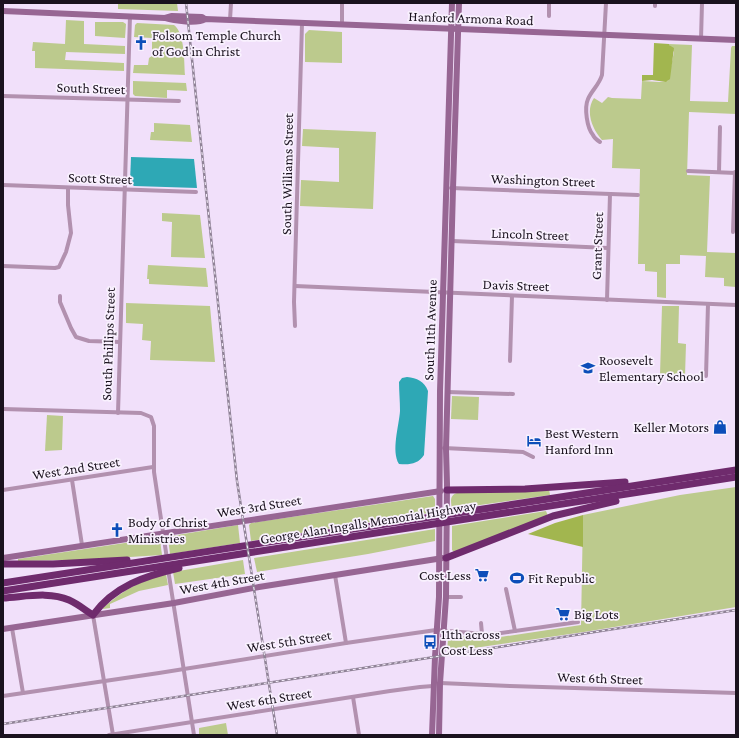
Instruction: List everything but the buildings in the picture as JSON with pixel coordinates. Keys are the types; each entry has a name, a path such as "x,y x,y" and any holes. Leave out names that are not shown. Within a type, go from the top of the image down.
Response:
{"highway":[{"name":"George Alan Ingalls Memorial Highway","path":"3,583 158,559 178,563 264,551 458,521 680,482 736,470"},
{"name":"George Alan Ingalls Memorial Highway","path":"178,563 229,548 456,513 680,482 736,477"},
{"path":"447,490 545,488 680,482"},
{"path":"443,558 559,514 680,482"},
{"path":"3,564 53,564 158,559"},
{"path":"3,598 41,595 59,597 74,603 93,615 104,602 118,591 136,581 178,563"},
{"path":"3,591 160,570"}],"main road":[{"name":"South 11th Avenue","path":"440,683 446,597 439,491 448,392 452,241 449,188 452,3"},
{"name":"South 11th Avenue","path":"435,660 447,490 443,448 443,293 459,30 459,3"},
{"name":"Hanford Armona Road","path":"3,11 130,16 186,21 202,21 205,19 736,40"},
{"name":"West 3rd Street","path":"3,558 447,490"},
{"name":"West 4th Street","path":"3,629 174,603 250,589 443,558"},
{"path":"435,660 437,664 437,677 440,683 439,735"},
{"path":"432,735 435,660"},
{"path":"434,686 437,689 436,714 439,720"}],"street":[{"path":"230,20 231,3"},
{"path":"342,3 342,25"},
{"path":"549,3 549,16"},
{"path":"600,142 593,136 588,126 587,105 588,100 598,86 602,75 606,3"},
{"path":"701,38 702,3"},
{"name":"South Phillips Street","path":"130,16 118,412 146,414 152,419 154,426 153,467 194,735"},
{"name":"South Williams Street","path":"295,326 294,302 302,23"},
{"name":"South Street","path":"3,96 179,101"},
{"path":"719,172 720,127"},
{"path":"688,171 736,172 733,232"},
{"name":"Scott Street","path":"3,185 196,192"},
{"path":"3,266 55,268 59,266 66,252 71,233 68,188"},
{"name":"Washington Street","path":"449,188 638,195"},
{"name":"Grant Street","path":"607,300 610,194"},
{"name":"Lincoln Street","path":"452,241 608,248"},
{"name":"Davis Street","path":"295,286 450,294 736,305"},
{"path":"60,296 60,302 76,337 89,341 120,342"},
{"path":"510,361 512,296"},
{"path":"706,376 708,304"},
{"path":"448,392 513,394"},
{"path":"3,409 118,412"},
{"path":"443,448 522,452 533,457"},
{"name":"West 2nd Street","path":"3,490 153,467"},
{"path":"72,480 82,545"},
{"path":"335,575 346,643"},
{"path":"506,589 515,631"},
{"path":"446,597 461,597"},
{"path":"93,615 111,735"},
{"name":"West 5th Street","path":"3,696 436,630 482,634 515,631 549,624 578,622"},
{"path":"481,623 482,634"},
{"path":"12,628 23,693"},
{"name":"West 6th Street","path":"440,683 736,693"},
{"name":"West 6th Street","path":"111,735 353,697 434,686"},
{"path":"353,697 359,735"}],"green space":[{"path":"118,3 177,3 178,11 118,9"},
{"path":"66,20 84,21 84,44 125,46 125,54 66,52 65,60 124,63 124,71 35,68 35,51 32,51 33,42 65,44"},
{"path":"95,22 123,22 126,24 125,38 95,36"},
{"path":"137,23 174,25 178,29 182,41 185,75 133,73 134,65 148,65 149,58 152,56 152,38 134,37 135,25"},
{"path":"309,30 342,32 342,63 305,62 305,34"},
{"path":"654,43 669,44 674,48 670,79 666,82 652,80 642,81 642,75 653,75"},
{"path":"669,44 692,45 690,101 728,102 731,48 732,46 736,46 736,114 689,112 687,175 710,176 707,252 736,253 736,287 724,286 724,278 705,277 706,256 680,255 680,264 666,264 666,298 657,297 657,272 645,271 645,264 638,264 640,169 612,168 613,139 602,140 598,136 591,120 590,108 594,98 602,103 608,97 641,99 642,81 668,81 674,52"},
{"path":"133,81 186,83 187,91 167,90 167,98 135,96 133,94"},
{"path":"154,123 190,125 192,142 150,140 151,132 154,132"},
{"path":"303,129 376,132 373,209 300,206 301,180 339,182 339,148 302,146"},
{"path":"162,213 200,215 205,258 171,257 172,222 162,221"},
{"path":"148,265 206,268 208,287 149,284 149,279 147,279"},
{"path":"126,303 210,306 215,362 150,360 151,341 142,340 143,324 126,323"},
{"path":"662,306 679,306 678,343 686,344 685,376 660,375"},
{"path":"452,396 479,397 478,420 451,419"},
{"path":"47,415 63,416 62,450 45,451"},
{"path":"736,487 736,607 584,632 447,652 448,639 453,636 494,638 581,625 583,515 680,495"},
{"path":"549,489 550,495 452,509 452,497 457,493"},
{"path":"433,496 435,499 435,512 251,541 249,525 251,523"},
{"path":"546,511 548,516 454,552 452,550 452,526"},
{"path":"583,515 583,547 528,534 555,523"},
{"path":"238,525 240,543 170,554 168,538 171,536"},
{"path":"435,529 435,541 368,554 257,572 254,558"},
{"path":"158,538 160,540 162,555 82,560 18,561 18,559"},
{"path":"243,560 245,574 175,584 173,572"},
{"path":"166,574 168,585 139,591 110,604 110,608 103,609 118,596 132,587"},
{"path":"226,723 228,735 199,735 199,728"}],"water":[{"path":"131,157 194,159 197,188 134,186 130,182"},
{"path":"407,377 420,381 428,391 424,455 422,458 413,463 399,464 396,452 396,438 400,411 399,382 402,378"}],"railway":[{"path":"186,3 237,481 277,735"},
{"path":"3,724 736,610"}],"place":[{"name":"Folsom Temple Church of God in Christ","path":"141,43"},
{"name":"Roosevelt Elementary School","path":"588,368"},
{"name":"Keller Motors","path":"720,427"},
{"name":"Best Western Hanford Inn","path":"534,441"},
{"name":"Body of Christ Ministries","path":"117,530"},
{"name":"Cost Less","path":"482,575"},
{"name":"Fit Republic","path":"517,578"},
{"name":"Big Lots","path":"563,614"},
{"name":"11th across Cost Less","path":"430,642"}]}
